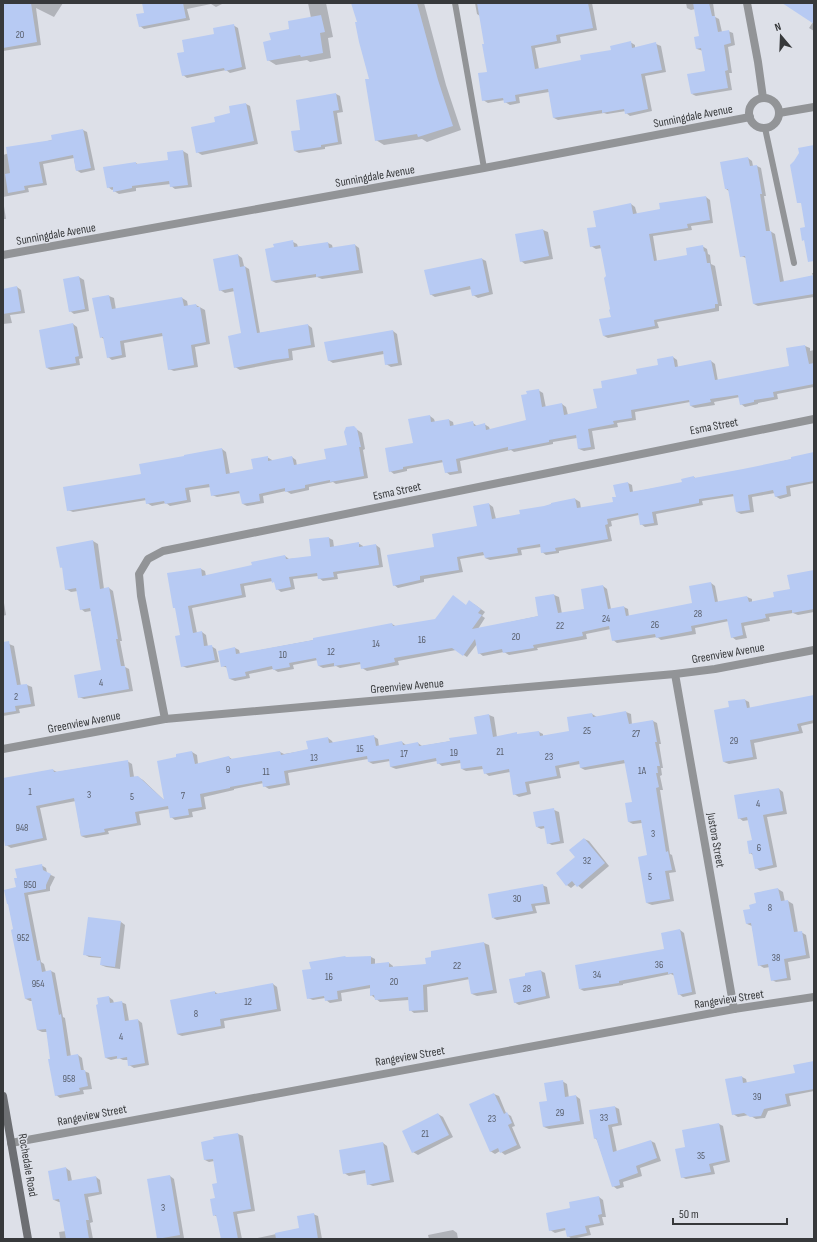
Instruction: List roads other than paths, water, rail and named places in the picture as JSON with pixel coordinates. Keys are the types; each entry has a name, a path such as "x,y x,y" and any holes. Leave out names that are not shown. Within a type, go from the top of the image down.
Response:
{"main road":[{"name":"Rochedale Road","path":"3,1096 28,1239"}],"street":[{"path":"747,3 763,98"},
{"path":"763,98 768,98 774,101 778,106 779,113 775,123 765,128 755,125 750,117 749,111 755,100 763,98"},
{"path":"779,113 814,107"},
{"name":"Sunningdale Avenue","path":"3,255 55,247 484,168 750,117"},
{"name":"Esma Street","path":"165,719 141,596 139,574 148,559 163,551 814,419"},
{"name":"Greenview Avenue","path":"3,749 165,719 675,674 715,669 814,650"},
{"name":"Justora Street","path":"675,674 734,1009"},
{"name":"Rangeview Street","path":"11,1142 734,1009 814,998"}],"lane":[{"path":"455,3 484,168"},
{"path":"765,128 794,263"}]}
